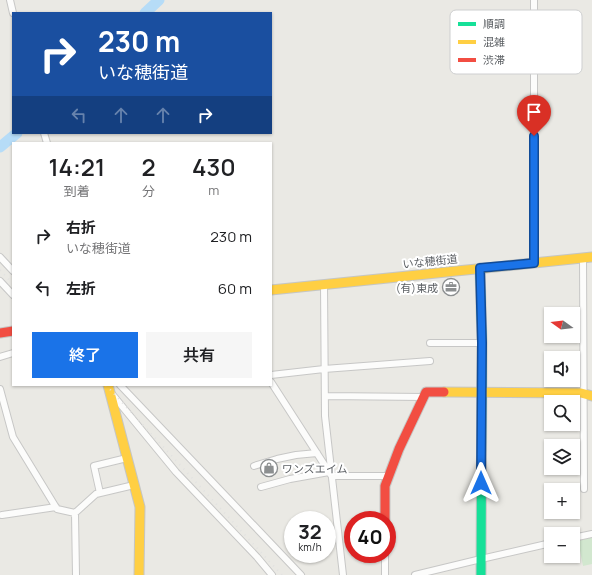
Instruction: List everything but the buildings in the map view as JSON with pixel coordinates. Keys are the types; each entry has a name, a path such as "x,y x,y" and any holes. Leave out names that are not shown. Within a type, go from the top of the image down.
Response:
{"street":[{"path":"10,0 14,12"},
{"path":"534,74 534,263"},
{"path":"0,257 12,270"},
{"path":"584,489 588,395 588,257"},
{"name":"いな穂街道","path":"272,290 588,257"},
{"path":"480,268 482,343 481,575"},
{"path":"0,281 12,294"},
{"path":"324,284 325,416 330,474 343,575"},
{"path":"0,333 12,331"},
{"path":"430,344 482,343"},
{"path":"0,356 12,353"},
{"path":"272,375 324,369 430,361"},
{"path":"272,384 330,474"},
{"path":"121,386 301,575"},
{"path":"0,389 13,436 57,509 75,513"},
{"path":"109,389 140,507 139,575"},
{"path":"109,389 176,472 257,557 272,575"},
{"path":"385,511 385,486 426,392 588,395"},
{"path":"325,396 424,397"},
{"path":"254,466 296,455 317,453"},
{"path":"100,493 94,466 127,458"},
{"path":"261,487 290,479 330,474 389,476"},
{"path":"76,575 75,513 96,494 134,485"},
{"path":"2,515 56,507"},
{"path":"580,537 592,534"},
{"path":"415,575 481,558 544,544"},
{"path":"385,563 385,575"}],"green space":[{"path":"592,537 592,564 583,566 580,550 580,540"}],"waterway":[{"path":"146,12 159,0"},
{"path":"0,147 16,134"}],"railway":[{"path":"0,270 12,283"},
{"path":"107,386 282,575"}],"traffic: fast":[{"path":"480,268 482,343 481,575"}],"traffic: slow":[{"path":"272,290 592,257"},
{"path":"108,386 140,507 139,575"},
{"path":"444,392 581,393 592,396"}],"traffic: jam":[{"path":"0,333 12,331"},
{"path":"385,511 385,486 399,449 426,392 444,392"}],"place":[{"name":"(有)東成","path":"451,287"},
{"name":"ワンズエイム","path":"269,468"}],"route":[{"path":"481,483 482,343 480,268 534,263 534,136"}]}
